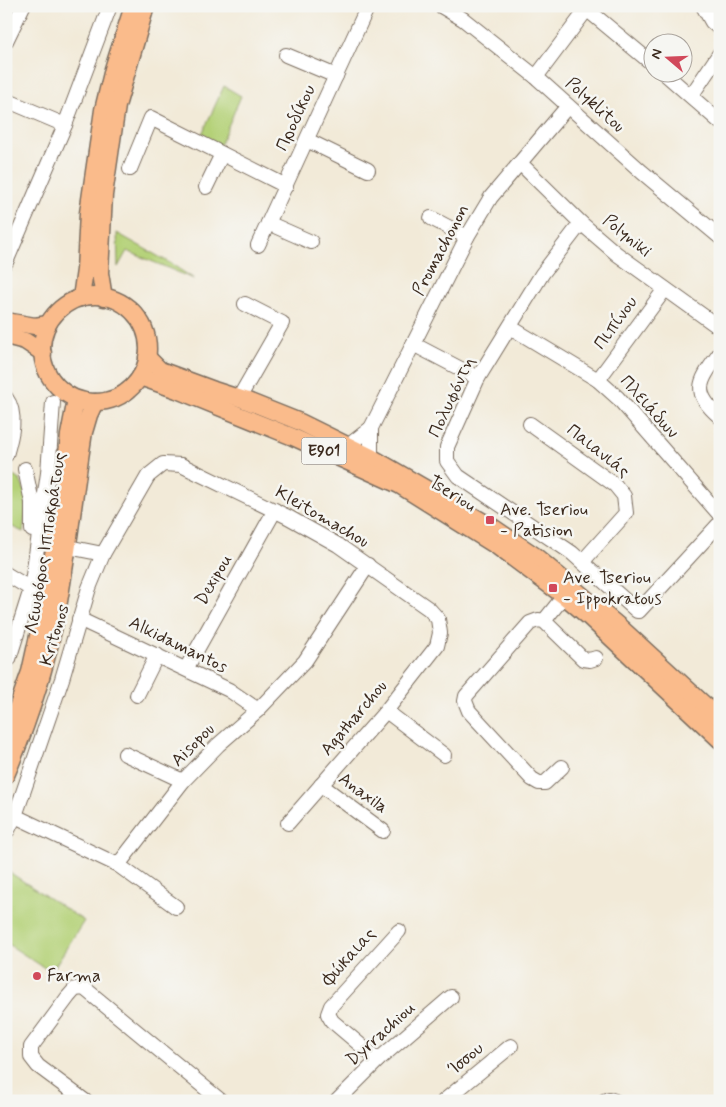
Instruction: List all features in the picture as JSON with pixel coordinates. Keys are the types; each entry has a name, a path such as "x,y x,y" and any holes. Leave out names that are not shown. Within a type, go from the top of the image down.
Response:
{"main road":[{"path":"81,298 85,270 88,213 103,110 133,6"},
{"path":"104,298 100,264 105,186 117,106 146,6"},
{"path":"98,296 114,300 126,306 143,327 147,340 147,357 140,377 128,390 113,399 95,402 76,399 64,392 53,382 46,370 42,353 48,324 68,304 81,298 98,296"},
{"path":"6,321 35,326 48,324"},
{"path":"6,336 25,341 42,353"},
{"name":"Tseriou","path":"147,357 160,370 300,422 371,457 494,528 534,555 621,628 720,719"},
{"name":"Tseriou","path":"140,377 293,437 399,485 498,547 564,596 720,740"},
{"name":"Λεωφόρος Ιπποκράτους","path":"6,739 32,663 50,573 69,435 76,399"},
{"name":"Λεωφόρος Ιπποκράτους","path":"6,775 18,747 42,677 59,602 84,432 95,402"}],"street":[{"path":"6,41 23,6"},
{"path":"6,262 65,125 110,6"},
{"name":"Προδίκου","path":"258,245 368,6"},
{"name":"Polyklitou","path":"441,6 463,19 536,77 678,203 719,234"},
{"path":"703,6 712,22 720,29"},
{"path":"536,77 585,8 644,57"},
{"path":"690,96 720,53"},
{"path":"286,55 336,76"},
{"path":"674,82 720,122"},
{"path":"6,100 65,125"},
{"name":"Promachonon","path":"348,446 371,428 467,237 490,197 568,106"},
{"path":"130,169 151,118 286,186"},
{"path":"307,140 368,170"},
{"path":"206,186 222,154"},
{"name":"Polyniki","path":"520,163 581,223 617,254 720,328"},
{"path":"431,218 467,237"},
{"path":"268,223 311,242"},
{"name":"Πολυφόντη","path":"581,223 542,274 478,378 447,447 447,461 458,476 582,561 637,612 720,523"},
{"name":"Πιπίνου","path":"598,380 665,289"},
{"path":"239,398 282,322 245,304"},
{"name":"Πλειάδων","path":"510,326 598,380 618,398 720,515"},
{"path":"413,344 478,378"},
{"path":"720,353 702,378 701,391 707,406 720,417"},
{"path":"6,398 11,410 12,431 6,457 46,482 64,481"},
{"path":"6,661 9,659 32,589 48,474 53,402"},
{"name":"Παιανιάς","path":"530,424 615,484 624,496 626,513 582,561"},
{"name":"Promachonon","path":"371,428 371,457"},
{"name":"Kleitomachou","path":"162,464 182,465 276,510 338,545 430,609 438,619 440,632"},
{"name":"Kritonos","path":"8,830 15,816 62,679 89,588 103,554 148,476 162,464"},
{"path":"25,469 32,502 33,532 26,573"},
{"name":"Dexipou","path":"186,669 276,510"},
{"path":"68,546 103,554"},
{"name":"Aisopou","path":"118,865 183,781 218,745 258,710 305,661 368,565"},
{"path":"6,574 32,589"},
{"path":"544,621 564,596"},
{"name":"Alkidamantos","path":"79,619 229,690 258,710"},
{"path":"562,767 544,783 539,783 532,779 469,711 465,701 466,696 530,624 538,620 544,621 583,659 590,660 596,658"},
{"name":"Agatharchou","path":"288,823 386,711 437,646 440,632"},
{"path":"137,695 156,655"},
{"path":"386,711 444,755"},
{"path":"125,754 183,781"},
{"name":"Anaxila","path":"321,786 383,831"},
{"path":"15,816 118,865 176,907"},
{"name":"Φώκαιας","path":"378,1060 332,1021 329,1017 329,1010 399,930"},
{"path":"85,1101 38,1066 31,1057 31,1047 68,996 75,989 84,988 221,1101"},
{"name":"Dyrrachiou","path":"337,1101 378,1060 451,997"},
{"name":"Ίσσου","path":"444,1101 511,1046"},
{"path":"604,1101 609,1099 615,1101"}],"green space":[{"path":"224,86 241,96 220,145 201,136"},
{"path":"117,233 194,279 127,251 118,267"},
{"path":"6,472 20,480 28,498 23,532 6,524"},
{"path":"6,870 84,921 51,972 6,943"}],"place":[{"name":"Ave. Tseriou - Patision","path":"490,520"},
{"name":"Ave. Tseriou - Ippokratous","path":"553,588"},
{"name":"Farma","path":"37,976"}]}
